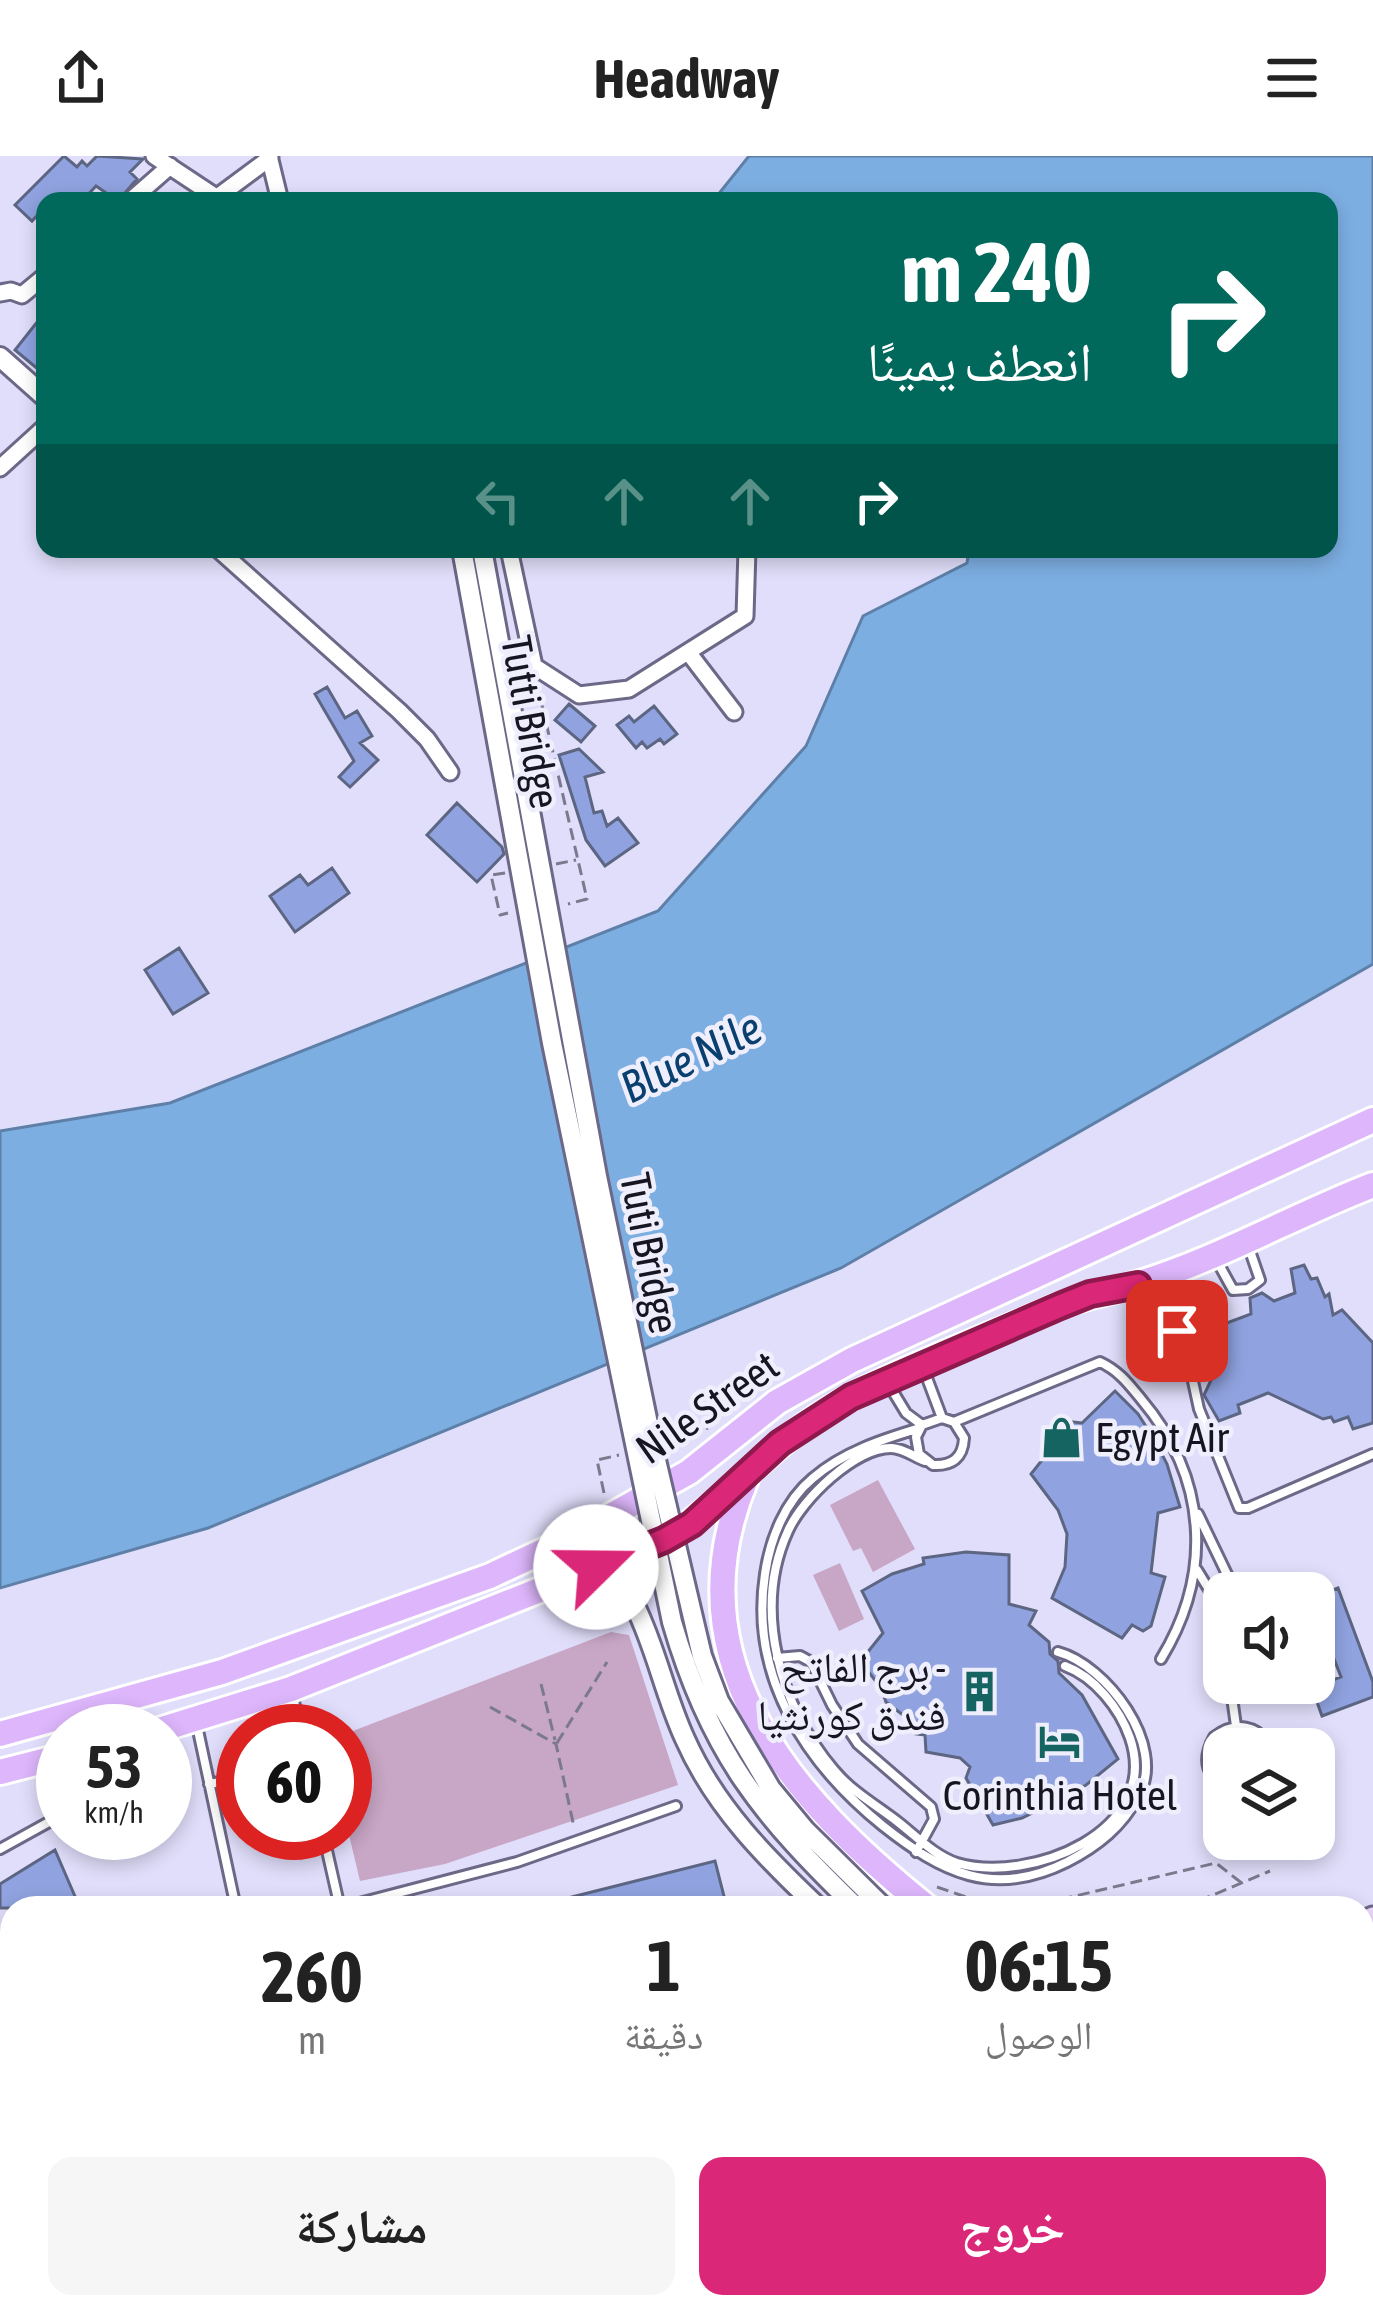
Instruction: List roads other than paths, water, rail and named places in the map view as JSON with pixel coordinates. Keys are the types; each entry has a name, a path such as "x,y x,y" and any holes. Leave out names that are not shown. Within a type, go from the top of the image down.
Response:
{"main road":[{"name":"Nile Street","path":"0,1734 222,1672 490,1576 571,1538 689,1472 776,1402 852,1360 1373,1120"},
{"name":"Nile Street","path":"248,1704 664,1540 702,1515 751,1468 817,1417 887,1381 1090,1294 1138,1285 1248,1242 1373,1185"},
{"path":"751,1468 723,1546 720,1593 729,1658 749,1708 789,1770 864,1857 928,1896"},
{"path":"222,1672 232,1704"},
{"name":"Nile Street","path":"192,1721 216,1714"},
{"path":"0,1772 36,1763"}],"street":[{"path":"154,156 205,192"},
{"path":"223,192 270,157 278,192"},
{"path":"140,192 170,166"},
{"path":"0,293 22,296 36,284"},
{"path":"0,357 36,387"},
{"path":"0,468 36,436"},
{"path":"228,558 399,711 450,772"},
{"name":"Tuti Bridge","path":"464,558 579,1181 682,1655 700,1707 741,1782 786,1838 845,1896"},
{"name":"Tuti Bridge","path":"484,558 597,1176 702,1656 719,1701 770,1789 872,1896"},
{"path":"511,558 534,666 579,695 628,689 745,616 747,558"},
{"path":"688,652 734,712"},
{"path":"562,1581 611,1588 635,1606 685,1738 709,1785 733,1820 807,1896"}],"lane":[{"path":"1214,1254 1233,1290 1248,1289 1260,1276 1248,1242"},
{"path":"1138,1285 1150,1315 1177,1331 1186,1349 1198,1409 1239,1508 1373,1454"},
{"path":"954,1422 1100,1361 1126,1378 1169,1438 1225,1572"},
{"path":"923,1366 942,1418"},
{"path":"887,1381 906,1413 921,1427"},
{"path":"1058,1652 1085,1665 1137,1726 1146,1768 1143,1788 1130,1812 1093,1849 1040,1872 1005,1877 947,1870 916,1852 845,1795 807,1748 772,1674 762,1618 768,1552 781,1520 802,1489 841,1459 872,1443 942,1418 954,1422 964,1438 959,1456 943,1466 902,1450 880,1450 830,1478 802,1504 777,1557 773,1618 777,1658 791,1701 834,1771 922,1842 962,1864 1006,1867 1060,1855 1110,1823 1129,1796 1131,1740 1118,1713 1085,1676 1065,1666"},
{"path":"921,1427 916,1446 925,1461"},
{"path":"1161,1659 1187,1607 1197,1569 1197,1513"},
{"path":"1197,1569 1203,1579"},
{"path":"777,1658 800,1656 811,1662 858,1744 927,1802 934,1819 916,1852"},
{"path":"291,1689 294,1704"},
{"path":"1232,1704 1235,1726"},
{"path":"195,1720 233,1896"},
{"path":"1231,1728 1243,1728"},
{"path":"209,1784 216,1783"},
{"path":"384,1896 578,1843 676,1806"},
{"path":"0,1849 36,1829"},
{"path":"329,1860 337,1896"}],"water":[{"name":"Blue Nile","path":"749,156 1373,156 1373,964 841,1268 208,1528 0,1588 0,1131 170,1103 658,911 806,746 863,616 967,563 968,558 1338,558 1338,192 720,192"}],"place":[{"name":"Egypt Air","path":"1061,1437"},
{"name":"برج الفاتح - فندق كورنثيا","path":"980,1691"},
{"name":"Corinthia Hotel","path":"1060,1741"}]}
